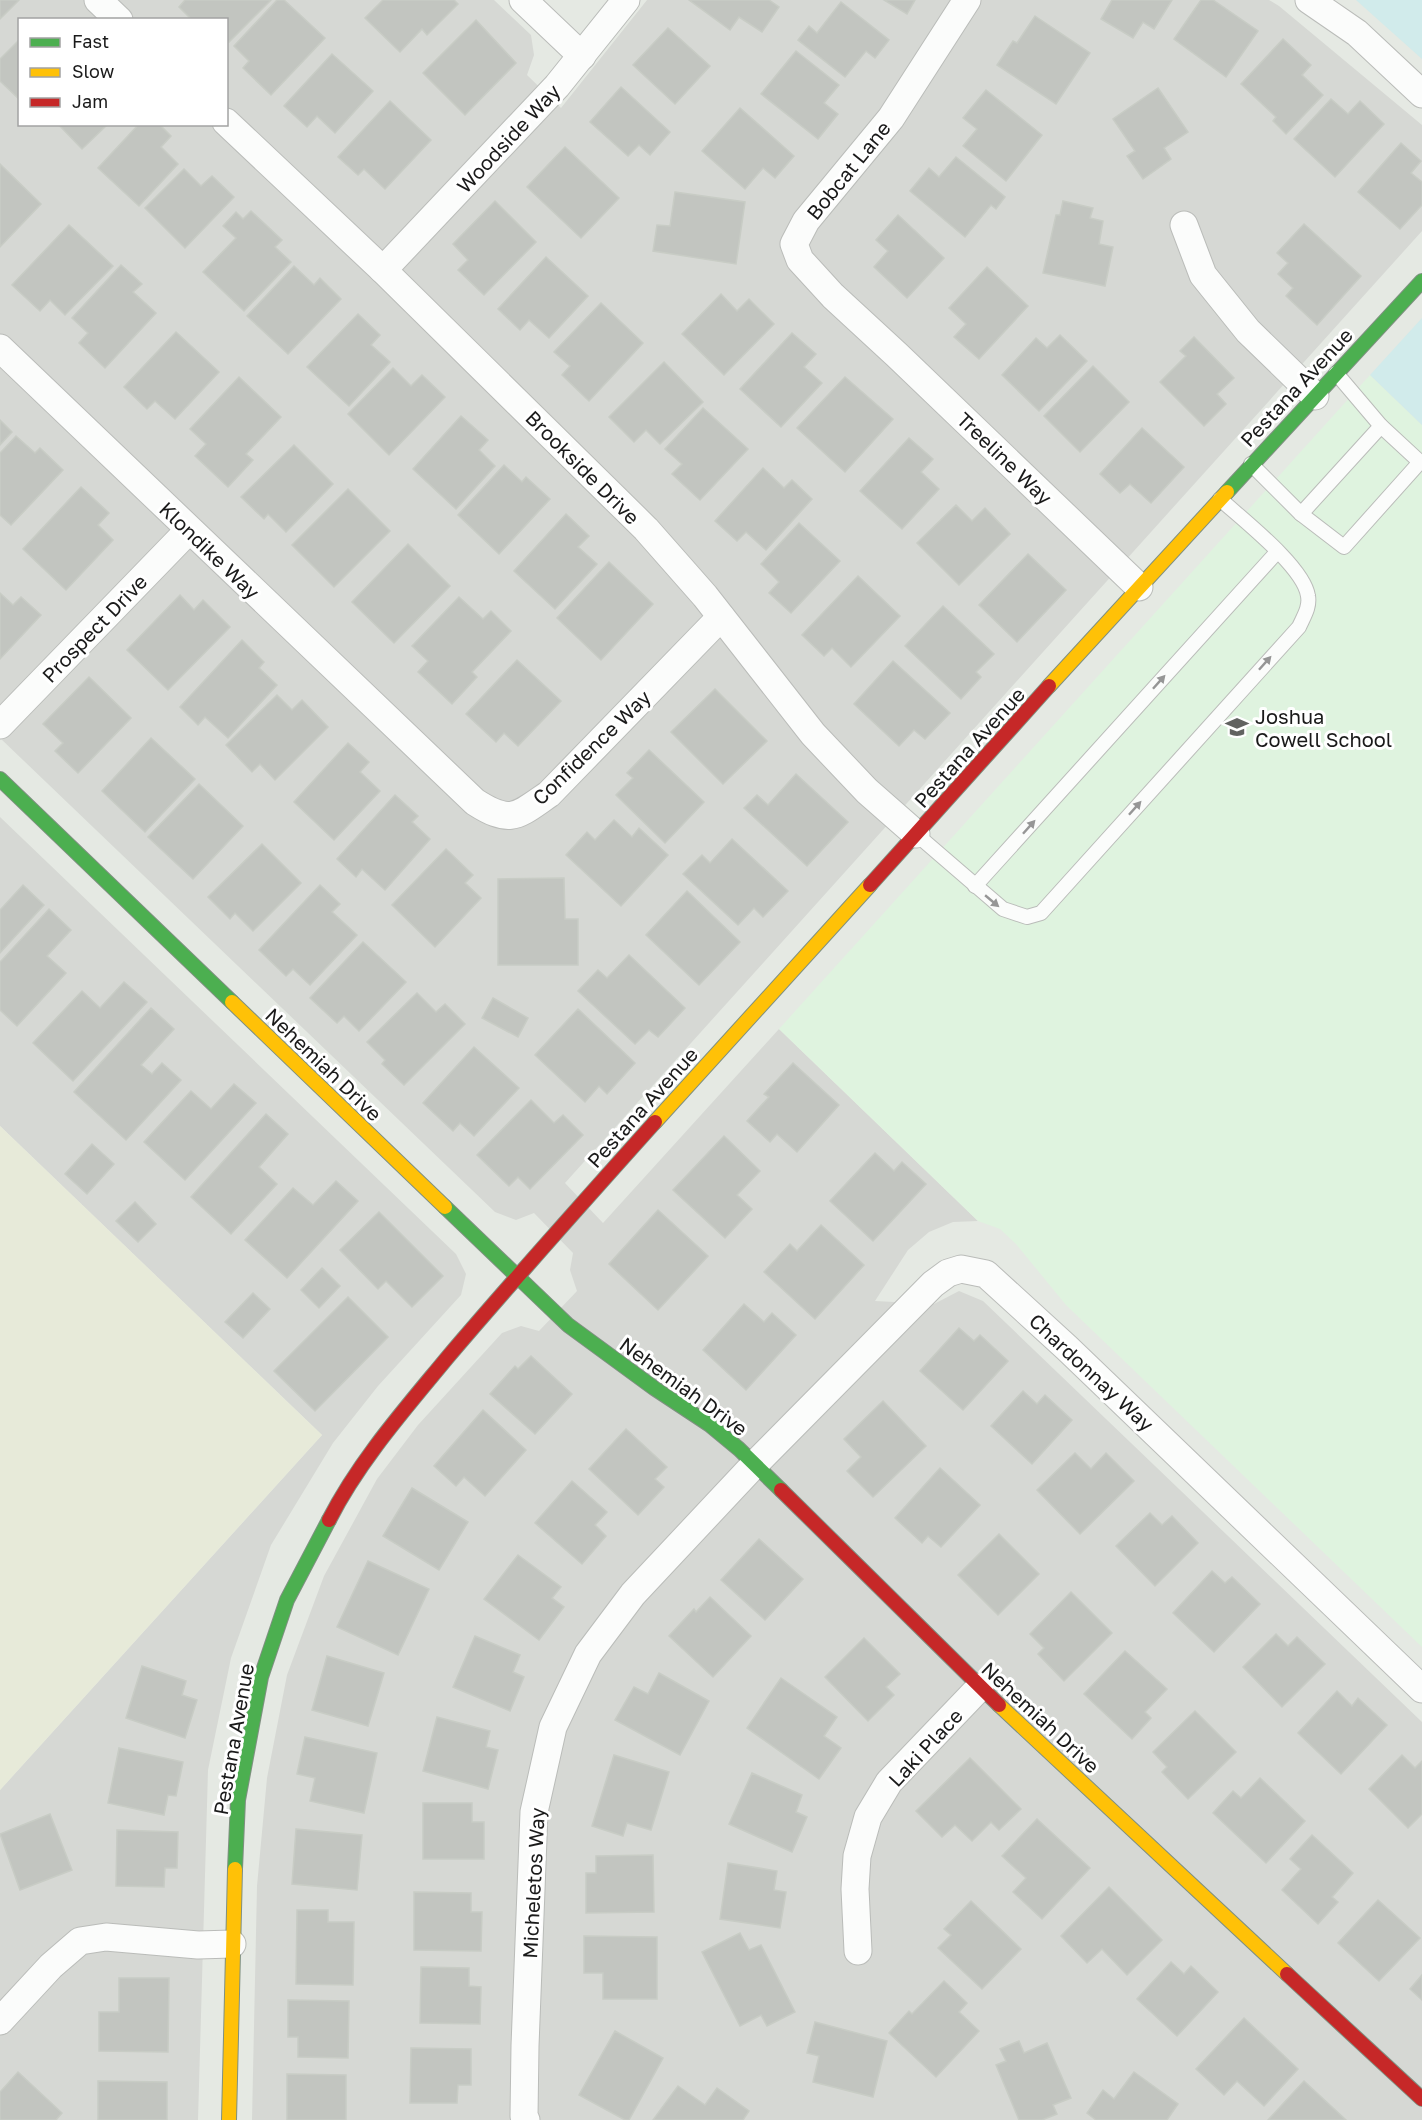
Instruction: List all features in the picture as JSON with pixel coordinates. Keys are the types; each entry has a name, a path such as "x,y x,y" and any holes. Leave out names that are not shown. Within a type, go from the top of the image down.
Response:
{"street":[{"path":"98,0 117,18"},
{"path":"523,0 582,56"},
{"name":"Woodside Way","path":"383,270 556,86 626,0"},
{"name":"Bobcat Lane","path":"870,330 833,296 800,260 794,244 806,221 891,118 967,0"},
{"path":"1309,0 1357,33 1422,94"},
{"name":"Brookside Drive","path":"228,124 383,270 646,529 721,617 813,734 867,790 916,834"},
{"path":"1184,225 1203,275 1248,331 1315,396"},
{"name":"Pestana Avenue","path":"230,2120 232,1944 238,1800 261,1677 287,1600 340,1498 398,1418 516,1276 1139,587 1422,281"},
{"name":"Treeline Way","path":"870,330 1139,587"},
{"name":"Klondike Way","path":"0,348 422,750"},
{"name":"Prospect Drive","path":"0,725 189,530"},
{"name":"Confidence Way","path":"422,750 476,802 489,811 506,816 518,815 549,794 721,617"},
{"name":"Nehemiah Drive","path":"0,779 568,1325 654,1388 710,1425 739,1449 980,1687 1422,2099"},
{"name":"Chardonnay Way","path":"754,1465 933,1284 948,1273 961,1269 986,1274 1068,1348 1422,1689"},
{"name":"Micheletos Way","path":"526,2120 524,2116 525,2046 534,1812 554,1727 588,1654 627,1602 754,1465"},
{"name":"Laki Place","path":"858,1951 855,1889 857,1856 868,1817 889,1782 980,1687"},
{"path":"0,2021 51,1966 80,1941 106,1937 198,1945 232,1944"}],"lane":[{"path":"1251,464 1301,514 1344,547 1420,462 1381,426 1336,373"},
{"path":"1301,514 1381,426"},
{"path":"916,834 1003,909 1015,915 1027,917 1041,913 1299,627 1307,609 1308,595 1302,579 1277,552 1220,499"},
{"path":"975,886 1277,552"}],"shaded area":[{"path":"0,0 494,0 531,35 534,55 527,75 561,108 647,0 1269,0 1279,6 1422,125 1422,231 565,1183 603,1223 779,1029 978,1221 953,1222 929,1232 908,1250 875,1301 934,1304 959,1291 983,1301 1422,1722 1422,2120 252,2120 257,1886 267,1778 287,1675 324,1576 377,1479 418,1425 502,1333 521,1326 539,1331 577,1291 570,1270 573,1253 534,1213 516,1220 495,1212 0,738"},
{"path":"1356,0 1422,0 1422,59"},
{"path":"1422,318 1422,425 1370,375"},
{"name":"Joshua Cowell School","path":"1370,375 1422,425 1422,1647 1066,1305 1016,1244 1000,1229 978,1221 779,1029"},
{"path":"0,817 456,1254 466,1274 461,1295 378,1386 333,1443 271,1545 231,1658 208,1770 198,2120 0,2120 0,1790 322,1435 0,1126"},
{"path":"0,1126 322,1435 0,1790"}],"building":[{"path":"0,0 19,0 0,19"},
{"path":"185,0 271,0 229,42 228,18 190,18 179,7"},
{"path":"277,0 284,0 325,38 271,95 243,68 249,61 234,46"},
{"path":"383,0 454,0 458,4 427,35 422,29 400,52 365,18"},
{"path":"689,0 769,0 779,7 762,32 739,17 730,30"},
{"path":"884,0 915,0 907,14"},
{"path":"1112,0 1172,0 1154,29 1143,22 1133,38 1101,19"},
{"path":"1201,0 1213,0 1258,31 1226,77 1174,39"},
{"path":"841,2 889,40 875,58 866,51 845,77 798,40 809,26 817,33"},
{"path":"1035,16 1090,53 1056,104 997,65 1013,41 1017,43"},
{"path":"476,20 516,63 465,115 423,73"},
{"path":"668,28 710,66 675,104 633,65"},
{"path":"1283,39 1311,65 1302,75 1323,95 1286,134 1273,121 1276,117 1241,84"},
{"path":"18,41 18,98 0,81 0,59"},
{"path":"796,51 839,85 824,103 838,114 818,139 761,94"},
{"path":"332,54 373,91 335,133 317,116 307,127 284,106"},
{"path":"621,87 670,132 650,155 639,145 628,156 590,122"},
{"path":"1158,88 1188,132 1164,148 1171,159 1143,179 1127,156 1135,151 1113,119"},
{"path":"986,90 1042,135 1006,181 963,146 977,129 963,118"},
{"path":"1331,99 1348,114 1360,101 1384,124 1335,177 1294,139"},
{"path":"390,101 431,140 385,189 364,169 358,175 338,157"},
{"path":"740,108 794,156 775,178 763,168 745,189 702,151"},
{"path":"60,126 106,126 82,149"},
{"path":"137,126 161,126 171,136 161,147 178,164 139,206 98,168"},
{"path":"1401,143 1421,161 1411,173 1422,182 1422,205 1400,229 1358,192"},
{"path":"565,147 619,198 581,238 527,187"},
{"path":"956,157 1005,197 996,209 991,205 965,237 910,191 929,168 939,177"},
{"path":"0,164 41,204 0,247"},
{"path":"184,169 201,186 212,176 234,197 185,248 145,208"},
{"path":"675,192 745,202 736,264 653,251 657,225 670,226"},
{"path":"495,201 536,242 484,295 458,270 468,260 453,244"},
{"path":"1063,201 1093,208 1090,218 1103,221 1099,244 1113,247 1105,286 1043,273 1056,215 1060,215"},
{"path":"251,211 282,240 275,247 291,262 244,311 203,272 236,238 223,226 236,212 243,219"},
{"path":"898,215 944,258 907,298 874,267 888,251 876,240"},
{"path":"1304,224 1361,276 1317,325 1286,296 1293,288 1278,274 1288,263 1277,253"},
{"path":"69,225 113,266 65,315 50,300 40,311 12,285"},
{"path":"546,257 588,296 549,338 529,320 520,330 498,309"},
{"path":"121,265 142,284 133,292 156,313 105,368 79,343 88,333 72,318"},
{"path":"294,266 314,285 320,278 341,299 288,354 247,316"},
{"path":"987,267 1028,306 979,359 954,337 966,324 949,308"},
{"path":"721,294 737,311 749,299 774,324 724,375 682,334"},
{"path":"601,303 643,343 589,401 562,375 570,366 554,352"},
{"path":"358,314 380,335 371,345 390,362 349,406 307,367"},
{"path":"176,332 219,372 175,419 155,401 147,409 124,387"},
{"path":"792,333 816,354 804,367 822,383 781,427 740,389"},
{"path":"1060,335 1087,361 1039,411 1002,375 1036,338 1047,348"},
{"path":"1194,337 1234,378 1217,394 1226,404 1204,426 1160,382 1186,356 1180,351"},
{"path":"664,362 703,402 660,444 646,430 634,442 609,417"},
{"path":"1093,366 1129,402 1080,452 1044,416"},
{"path":"393,368 411,386 422,375 445,397 389,455 348,414"},
{"path":"239,377 281,417 246,454 253,460 228,487 195,456 206,444 190,429"},
{"path":"845,377 893,419 845,472 797,428"},
{"path":"703,408 748,449 700,500 672,474 682,464 665,449"},
{"path":"461,416 488,440 479,450 495,466 456,509 413,469"},
{"path":"0,420 12,432 0,445"},
{"path":"1142,428 1184,467 1151,503 1130,484 1120,493 1100,474"},
{"path":"16,436 35,453 40,448 63,470 11,525 0,515 0,453"},
{"path":"909,438 933,459 921,472 939,489 902,529 860,491"},
{"path":"294,445 333,484 286,532 268,514 264,519 241,497"},
{"path":"504,465 522,482 526,477 550,499 499,554 458,515"},
{"path":"763,468 784,488 792,480 812,499 766,550 746,532 737,541 715,521"},
{"path":"81,487 109,513 98,525 113,540 66,590 23,549"},
{"path":"348,489 390,531 334,587 292,545"},
{"path":"956,505 972,521 985,508 1010,534 959,585 917,543"},
{"path":"566,514 589,536 578,547 597,564 555,609 514,571"},
{"path":"799,523 840,561 791,613 769,593 779,582 761,564"},
{"path":"408,544 450,586 394,643 352,602"},
{"path":"1028,554 1066,590 1017,642 979,605"},
{"path":"609,562 653,604 601,660 557,618"},
{"path":"858,576 900,616 851,667 832,648 824,656 802,635"},
{"path":"0,593 13,605 21,597 41,615 0,659"},
{"path":"180,595 194,610 203,600 230,627 168,690 127,650"},
{"path":"459,597 483,619 491,611 511,631 472,672 477,677 452,704 418,672 428,661 412,646"},
{"path":"943,606 994,654 976,672 981,677 961,699 905,646"},
{"path":"242,640 264,662 259,668 277,685 228,738 205,717 198,725 180,707"},
{"path":"517,660 561,701 518,746 504,733 496,742 466,714"},
{"path":"893,661 950,713 925,739 914,730 899,746 854,704"},
{"path":"89,677 131,718 78,773 55,751 63,743 43,724"},
{"path":"715,689 767,741 723,784 671,732"},
{"path":"277,695 292,710 302,700 328,727 275,780 260,764 252,772 226,745"},
{"path":"151,738 195,779 145,832 102,791"},
{"path":"348,743 369,762 360,772 380,791 334,840 294,802"},
{"path":"649,750 704,802 665,843 616,795 633,778 627,773"},
{"path":"796,774 848,822 807,866 744,808 757,795 768,805"},
{"path":"199,784 243,826 193,879 148,837"},
{"path":"395,795 418,816 412,822 430,839 385,890 362,869 356,877 337,859"},
{"path":"614,820 632,837 639,828 668,855 621,906 566,855 587,832 595,840"},
{"path":"732,839 788,891 763,917 754,908 738,925 683,874 702,855 710,863"},
{"path":"262,844 301,883 253,931 235,913 230,919 208,897"},
{"path":"446,849 473,875 465,883 481,898 435,947 392,905"},
{"path":"564,878 565,919 578,919 578,965 498,965 498,879"},
{"path":"23,885 44,905 0,953 0,910"},
{"path":"320,885 340,904 332,912 357,935 310,985 293,969 286,976 259,950"},
{"path":"687,891 740,942 699,985 646,935"},
{"path":"49,909 71,930 47,956 66,973 17,1026 0,1010 0,962"},
{"path":"363,942 406,982 359,1031 344,1016 337,1023 310,998"},
{"path":"629,955 685,1008 658,1037 649,1030 635,1044 578,991 598,970 607,978"},
{"path":"124,982 147,1002 73,1081 33,1043 82,991 100,1008"},
{"path":"417,993 436,1012 445,1004 465,1024 404,1085 382,1064 385,1060 367,1042"},
{"path":"493,998 528,1018 518,1037 482,1018"},
{"path":"151,1008 174,1029 141,1065 152,1074 162,1063 181,1080 126,1140 74,1092"},
{"path":"578,1009 635,1063 607,1094 599,1086 585,1102 535,1055"},
{"path":"474,1047 519,1088 474,1136 460,1123 453,1131 423,1103"},
{"path":"793,1063 839,1105 797,1152 777,1134 770,1142 747,1121 769,1097 764,1094"},
{"path":"234,1084 256,1103 185,1180 144,1142 191,1091 211,1109"},
{"path":"531,1100 554,1123 563,1115 583,1135 530,1189 518,1177 509,1186 477,1155"},
{"path":"266,1114 288,1134 259,1167 277,1184 231,1234 191,1197"},
{"path":"724,1136 760,1171 737,1195 752,1209 725,1238 673,1190"},
{"path":"92,1144 114,1164 87,1194 65,1174"},
{"path":"875,1153 894,1171 902,1162 926,1184 873,1241 830,1201"},
{"path":"336,1181 358,1201 287,1278 245,1240 293,1188 313,1205"},
{"path":"135,1202 156,1224 138,1242 116,1221"},
{"path":"658,1210 708,1256 658,1310 609,1264"},
{"path":"379,1212 443,1276 412,1307 386,1281 378,1289 340,1250"},
{"path":"821,1225 864,1265 815,1319 764,1272 790,1244 797,1251"},
{"path":"322,1268 340,1286 319,1308 301,1290"},
{"path":"253,1293 270,1309 243,1338 225,1322"},
{"path":"348,1297 388,1337 315,1411 274,1371"},
{"path":"744,1304 764,1322 772,1313 796,1335 746,1390 703,1350"},
{"path":"959,1328 974,1341 980,1335 1008,1361 963,1410 920,1371"},
{"path":"531,1356 572,1394 535,1434 490,1394 515,1366 518,1369"},
{"path":"1023,1391 1037,1404 1045,1395 1072,1420 1032,1464 991,1426"},
{"path":"883,1401 926,1446 873,1497 847,1471 861,1457 844,1439"},
{"path":"483,1410 526,1450 485,1496 464,1477 456,1486 434,1466"},
{"path":"626,1429 667,1467 655,1479 664,1487 638,1515 589,1469"},
{"path":"1075,1453 1091,1469 1106,1453 1134,1481 1080,1534 1037,1490"},
{"path":"940,1468 980,1505 941,1547 928,1536 922,1543 895,1518"},
{"path":"572,1481 607,1512 595,1525 606,1536 582,1564 535,1523"},
{"path":"412,1488 468,1522 439,1570 383,1536"},
{"path":"1150,1513 1162,1525 1172,1516 1198,1543 1155,1586 1116,1546"},
{"path":"999,1534 1039,1574 998,1615 958,1575"},
{"path":"759,1539 803,1579 765,1620 721,1580"},
{"path":"518,1555 561,1587 552,1598 564,1607 539,1640 484,1599"},
{"path":"368,1561 429,1589 398,1655 337,1627"},
{"path":"1212,1571 1225,1583 1232,1577 1260,1604 1214,1652 1173,1613"},
{"path":"1071,1592 1112,1633 1064,1681 1038,1654 1044,1648 1030,1634"},
{"path":"710,1597 751,1636 713,1677 669,1636 694,1609 696,1612"},
{"path":"1276,1634 1288,1646 1297,1637 1325,1664 1282,1707 1243,1667"},
{"path":"475,1636 520,1655 513,1672 524,1677 510,1711 453,1687"},
{"path":"864,1638 900,1674 886,1687 894,1695 868,1721 825,1677"},
{"path":"1125,1651 1167,1689 1145,1712 1151,1718 1132,1739 1084,1694"},
{"path":"327,1656 384,1673 368,1726 312,1710"},
{"path":"142,1666 186,1681 182,1695 197,1700 185,1738 126,1718"},
{"path":"659,1673 709,1701 680,1755 615,1720 634,1687 648,1694"},
{"path":"781,1678 837,1717 824,1736 841,1748 819,1779 747,1728"},
{"path":"1337,1691 1352,1706 1358,1698 1387,1725 1341,1774 1298,1733"},
{"path":"1195,1711 1236,1752 1188,1799 1162,1772 1167,1767 1153,1752"},
{"path":"437,1717 490,1731 486,1747 498,1750 488,1789 423,1771"},
{"path":"305,1737 377,1753 364,1813 310,1801 315,1778 297,1774"},
{"path":"119,1748 183,1762 176,1796 168,1795 164,1815 108,1803"},
{"path":"614,1755 669,1772 651,1830 627,1823 623,1836 592,1826"},
{"path":"1402,1755 1415,1768 1422,1761 1422,1814 1408,1828 1369,1789"},
{"path":"970,1758 1021,1809 999,1830 991,1822 972,1841 955,1825 942,1837 916,1811"},
{"path":"752,1773 802,1795 796,1812 807,1817 792,1852 729,1824"},
{"path":"1260,1778 1305,1821 1266,1863 1213,1813 1233,1791 1241,1798"},
{"path":"423,1803 472,1803 472,1822 484,1822 484,1859 423,1859"},
{"path":"50,1814 72,1870 20,1890 0,1834"},
{"path":"1037,1819 1090,1868 1042,1919 1013,1892 1026,1878 1002,1856"},
{"path":"296,1829 362,1835 357,1890 292,1884"},
{"path":"117,1830 178,1832 177,1868 165,1868 164,1887 116,1886"},
{"path":"1312,1835 1353,1873 1332,1897 1338,1902 1318,1924 1282,1890 1301,1869 1290,1859"},
{"path":"653,1855 654,1912 586,1913 586,1873 596,1873 596,1856"},
{"path":"728,1863 777,1871 774,1890 786,1892 780,1928 720,1919"},
{"path":"1109,1887 1162,1940 1127,1975 1102,1949 1087,1963 1061,1936"},
{"path":"414,1892 471,1893 471,1912 482,1912 481,1951 414,1950"},
{"path":"1378,1900 1420,1938 1379,1981 1338,1943"},
{"path":"971,1901 1021,1949 982,1989 938,1948 951,1935 944,1929"},
{"path":"297,1910 328,1910 328,1922 354,1922 353,1985 296,1984"},
{"path":"740,1933 749,1950 761,1945 795,2012 767,2026 761,2015 740,2026 702,1952"},
{"path":"584,1936 657,1937 657,1999 603,1999 603,1973 584,1973"},
{"path":"1171,1962 1184,1974 1191,1966 1218,1992 1177,2036 1137,1999"},
{"path":"421,1967 469,1968 469,1986 481,1987 480,2024 420,2023"},
{"path":"1422,1975 1422,2000 1410,1989"},
{"path":"119,1978 169,1978 168,2052 99,2051 99,2012 119,2012"},
{"path":"944,1981 967,2003 959,2012 979,2031 936,2077 889,2033 909,2011 912,2014"},
{"path":"288,2000 349,2001 348,2058 298,2057 298,2037 288,2037"},
{"path":"1244,2018 1298,2069 1264,2106 1237,2081 1224,2095 1196,2069"},
{"path":"815,2022 887,2041 873,2097 813,2082 819,2056 807,2053"},
{"path":"615,2031 663,2058 629,2120 579,2095"},
{"path":"1019,2041 1024,2053 1047,2043 1071,2098 1053,2105 1057,2114 1042,2120 1019,2120 996,2065 1006,2061 1000,2049"},
{"path":"411,2048 471,2049 471,2085 458,2085 457,2103 410,2103"},
{"path":"18,2072 62,2113 56,2120 0,2120 0,2092"},
{"path":"1134,2072 1178,2104 1167,2120 1096,2120 1087,2113 1103,2090 1114,2099"},
{"path":"287,2074 346,2075 346,2120 287,2120"},
{"path":"98,2081 167,2082 167,2120 98,2120"},
{"path":"1304,2081 1346,2120 1268,2120"},
{"path":"678,2086 705,2105 717,2088 749,2111 743,2120 653,2120"}],"traffic: fast":[{"path":"1227,492 1422,281"},
{"path":"0,779 232,1002"},
{"path":"445,1207 568,1325 654,1388 710,1425 739,1449 781,1490"},
{"path":"235,1869 238,1800 261,1677 287,1600 329,1520"}],"traffic: slow":[{"path":"1049,686 1227,492"},
{"path":"655,1122 870,885"},
{"path":"232,1002 445,1207"},
{"path":"999,1705 1287,1974"},
{"path":"229,2120 235,1869"}],"traffic: jam":[{"path":"870,885 1049,686"},
{"path":"329,1520 368,1456 415,1397 498,1298 655,1122"},
{"path":"781,1490 999,1705"},
{"path":"1287,1974 1422,2099"}],"place":[{"name":"Joshua Cowell School","path":"1237,727"}]}
